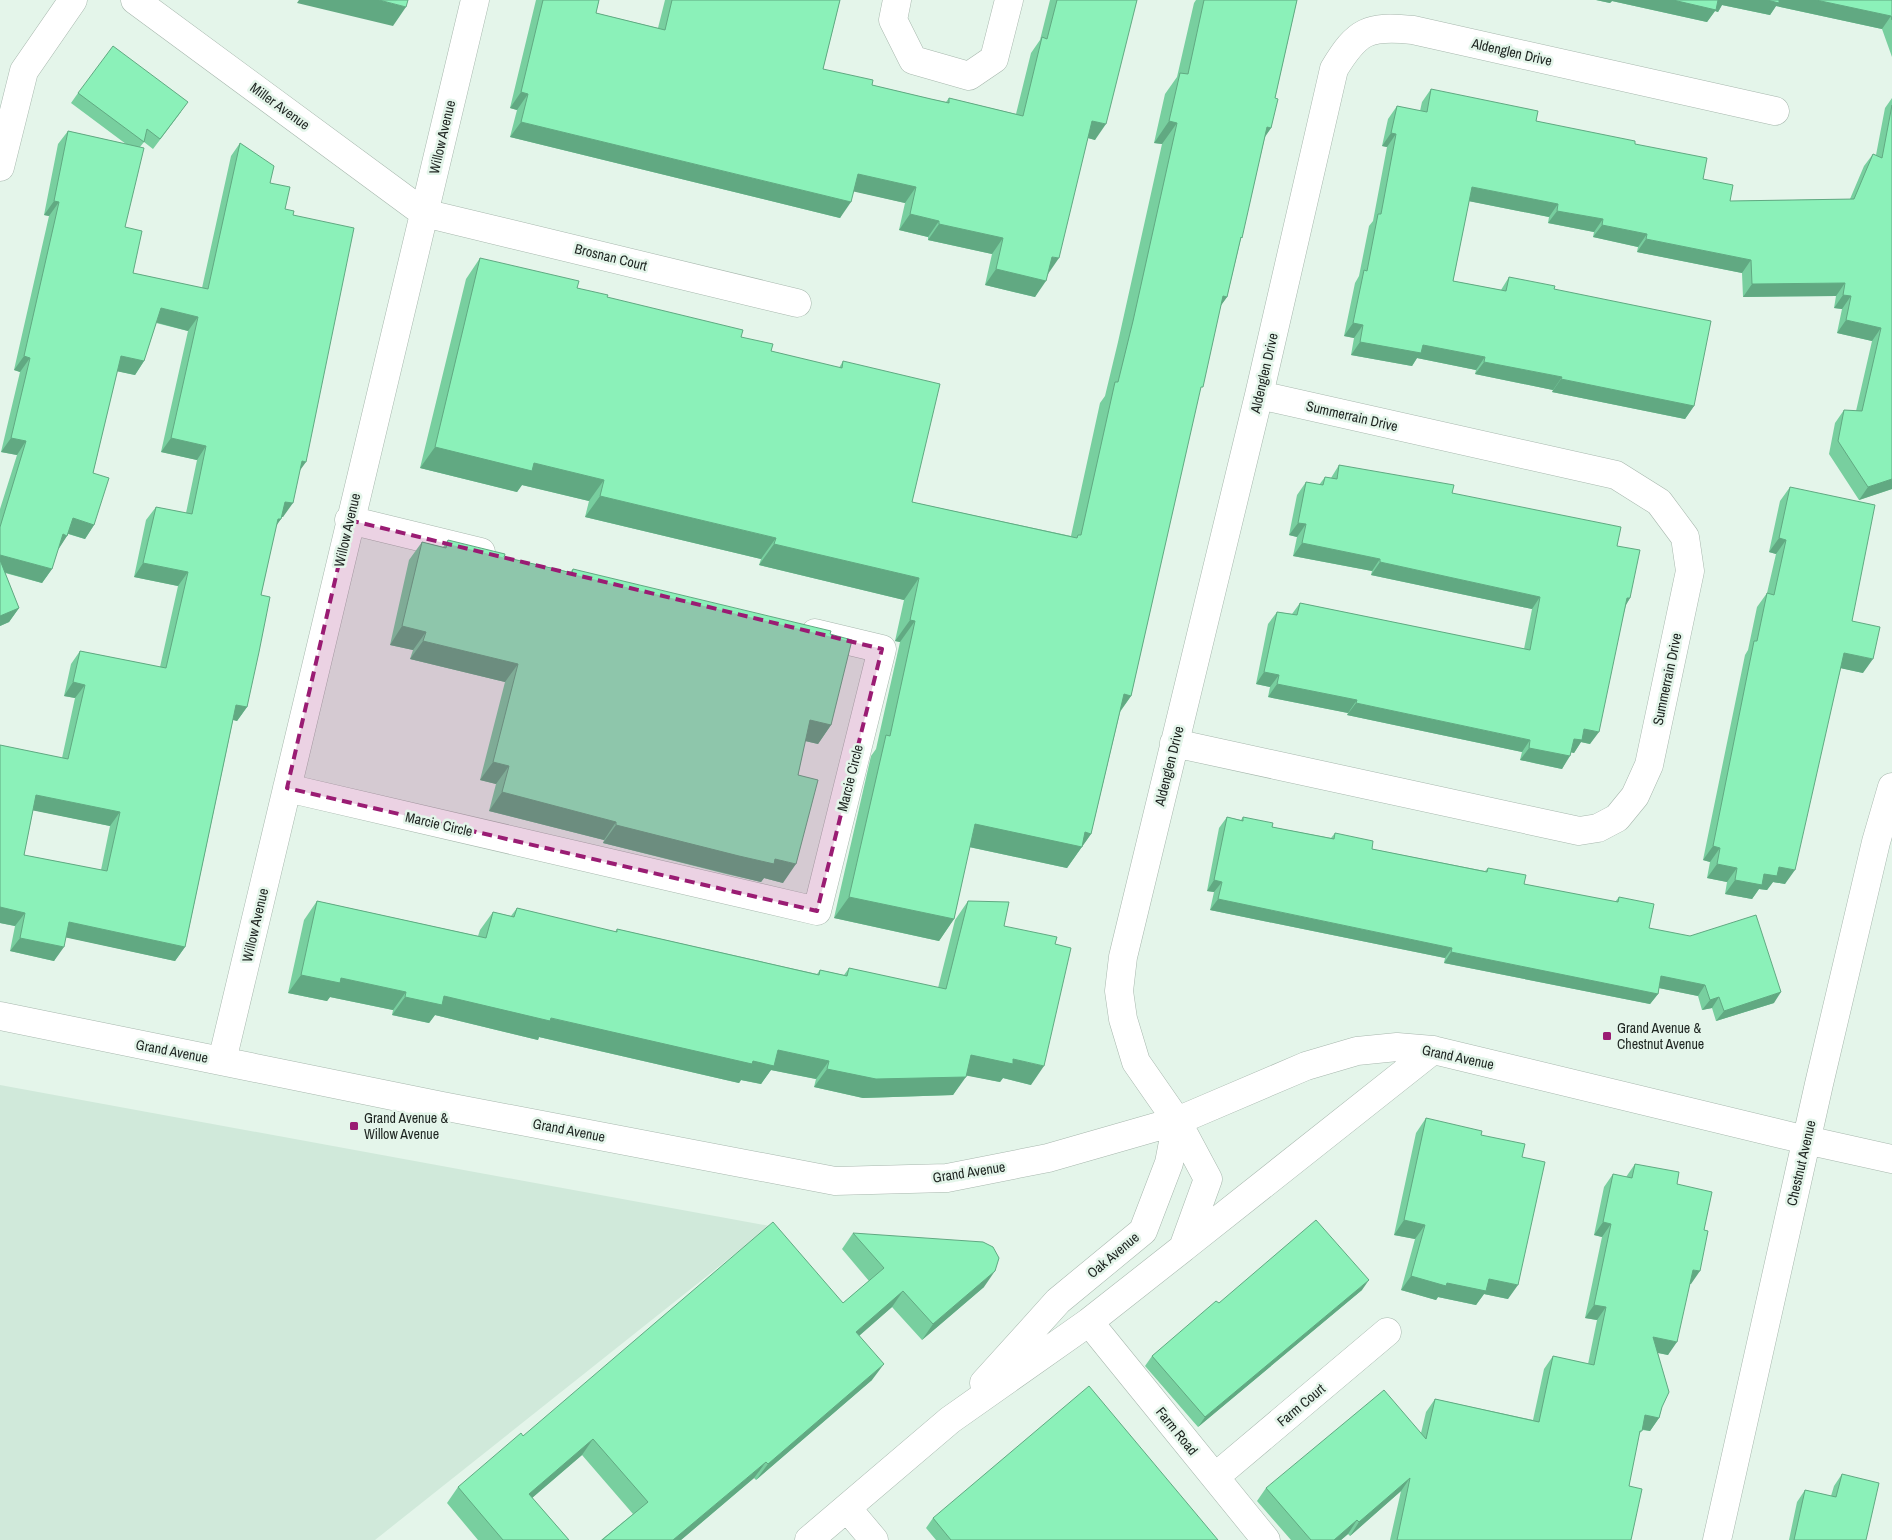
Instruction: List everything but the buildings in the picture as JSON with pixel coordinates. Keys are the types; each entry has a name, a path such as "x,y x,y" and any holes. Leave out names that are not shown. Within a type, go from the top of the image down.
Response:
{"street":[{"path":"0,167 24,71 73,0"},
{"name":"Miller Avenue","path":"135,0 424,212"},
{"name":"Willow Avenue","path":"222,1061 474,0"},
{"path":"897,0 893,20 913,60 969,76 994,59 1009,0"},
{"name":"Aldenglen Drive","path":"1177,1121 1136,1062 1123,1019 1119,990 1123,957 1259,395 1334,69 1350,44 1367,32 1389,27 1413,30 1775,111"},
{"name":"Brosnan Court","path":"424,212 797,303"},
{"name":"Summerrain Drive","path":"1174,743 1579,831 1598,828 1617,818 1635,796 1649,765 1690,571 1685,537 1659,502 1616,475 1259,395"},
{"path":"349,520 508,558"},
{"name":"Marcie Circle","path":"287,788 817,911 882,649 786,626"},
{"name":"Chestnut Avenue","path":"1717,1540 1806,1140 1876,842 1892,787"},
{"name":"Grand Avenue","path":"0,1016 442,1106 835,1181 947,1178 1048,1158 1177,1121 1306,1066 1357,1051 1397,1047 1433,1050 1806,1140 1892,1158"},
{"name":"Oak Avenue","path":"809,1540 950,1420 1089,1322 1433,1050"},
{"path":"1177,1121 1208,1179 1183,1248"},
{"name":"Oak Avenue","path":"950,1420 1058,1301 1143,1231 1169,1163 1177,1121"},
{"name":"Farm Road","path":"1089,1322 1266,1540"},
{"name":"Farm Court","path":"1215,1478 1387,1332"},
{"path":"847,1508 874,1540"}],"highlighted area":[{"path":"349,520 882,649 817,911 287,788"}],"shaded area":[{"path":"0,1085 770,1226 375,1540 0,1540"}],"place":[{"name":"Grand Avenue & Chestnut Avenue","path":"1607,1036"},
{"name":"Grand Avenue & Willow Avenue","path":"354,1126"}]}
